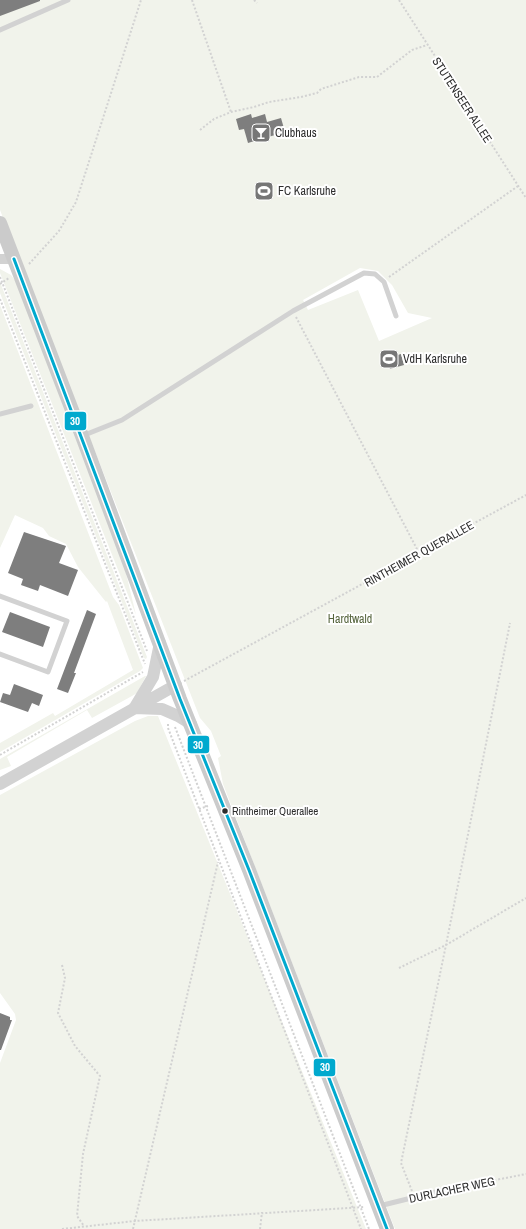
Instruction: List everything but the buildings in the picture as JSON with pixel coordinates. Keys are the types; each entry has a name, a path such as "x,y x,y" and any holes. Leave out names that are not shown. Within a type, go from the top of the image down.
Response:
{"main road":[{"path":"0,223 82,436 141,597 160,643 180,683 191,724 247,863 387,1229"}],"street":[{"path":"0,259 17,265"},
{"path":"134,708 153,677 160,643"},
{"path":"0,784 180,683"},
{"path":"134,708 162,709 191,724"}],"lane":[{"path":"0,30 68,0"},
{"path":"82,436 122,420 293,311 364,273 375,274 384,282 396,316"},
{"path":"0,414 31,406"},
{"path":"0,596 67,621 48,672 0,654"},
{"name":"DURLACHER WEG","path":"378,1206 448,1189"}],"path":[{"path":"17,265 25,268 36,258 59,231 76,202 141,0"},
{"path":"192,0 231,112"},
{"path":"254,0 257,3"},
{"name":"STUTENSEER ALLEE","path":"399,0 526,198"},
{"path":"200,130 214,119 231,112 269,102 317,93 321,89 359,77 377,77 412,50 427,45"},
{"path":"384,282 518,186"},
{"path":"0,277 149,656"},
{"path":"0,299 142,659 148,670"},
{"path":"293,311 419,554"},
{"name":"RINTHEIMER QUERALLEE","path":"180,683 526,495"},
{"path":"414,1198 401,1162 510,623"},
{"path":"148,663 148,670"},
{"path":"0,755 148,670"},
{"path":"168,712 207,806 369,1229"},
{"path":"170,734 361,1229"},
{"path":"199,809 211,805"},
{"path":"133,1229 218,860"},
{"path":"399,968 446,945 526,898"},
{"path":"62,965 65,978 58,1012 75,1046 100,1076 82,1154 77,1216 84,1226"},
{"name":"DURLACHER WEG","path":"448,1189 526,1174"},
{"path":"62,1229 135,1221 378,1206"},
{"path":"260,1228 262,1212"}],"green space":[{"name":"Hardtwald","path":"0,0 526,0 526,1229 395,1229 223,784 218,758 221,756 211,731 200,718 0,210","holes":["360,268 378,271 392,285 408,313 432,318 379,341 358,290 308,310 303,300"]},
{"path":"0,269 11,275 17,283 124,565 136,615 0,273"},
{"path":"0,282 147,657 146,659 144,658 0,293"},
{"path":"0,305 113,597 119,605 143,668 0,752 0,743 53,713 55,716 133,670 107,601 106,602 78,567 66,544 49,536 43,528 15,515 0,548"},
{"path":"145,676 137,693 92,718 87,710 7,757 11,766 0,770 0,759"},
{"path":"148,716 158,716 366,1229 0,1229 0,1063 16,1020 15,1014 0,993 0,795 135,721"}],"transit line":[{"name":"30","path":"14,259 180,699 249,870 387,1229"}],"place":[{"name":"Clubhaus","path":"261,133"},
{"name":"FC Karlsruhe","path":"264,191"},
{"name":"VdH Karlsruhe","path":"389,359"},
{"name":"Rintheimer Querallee","path":"225,811"}]}
